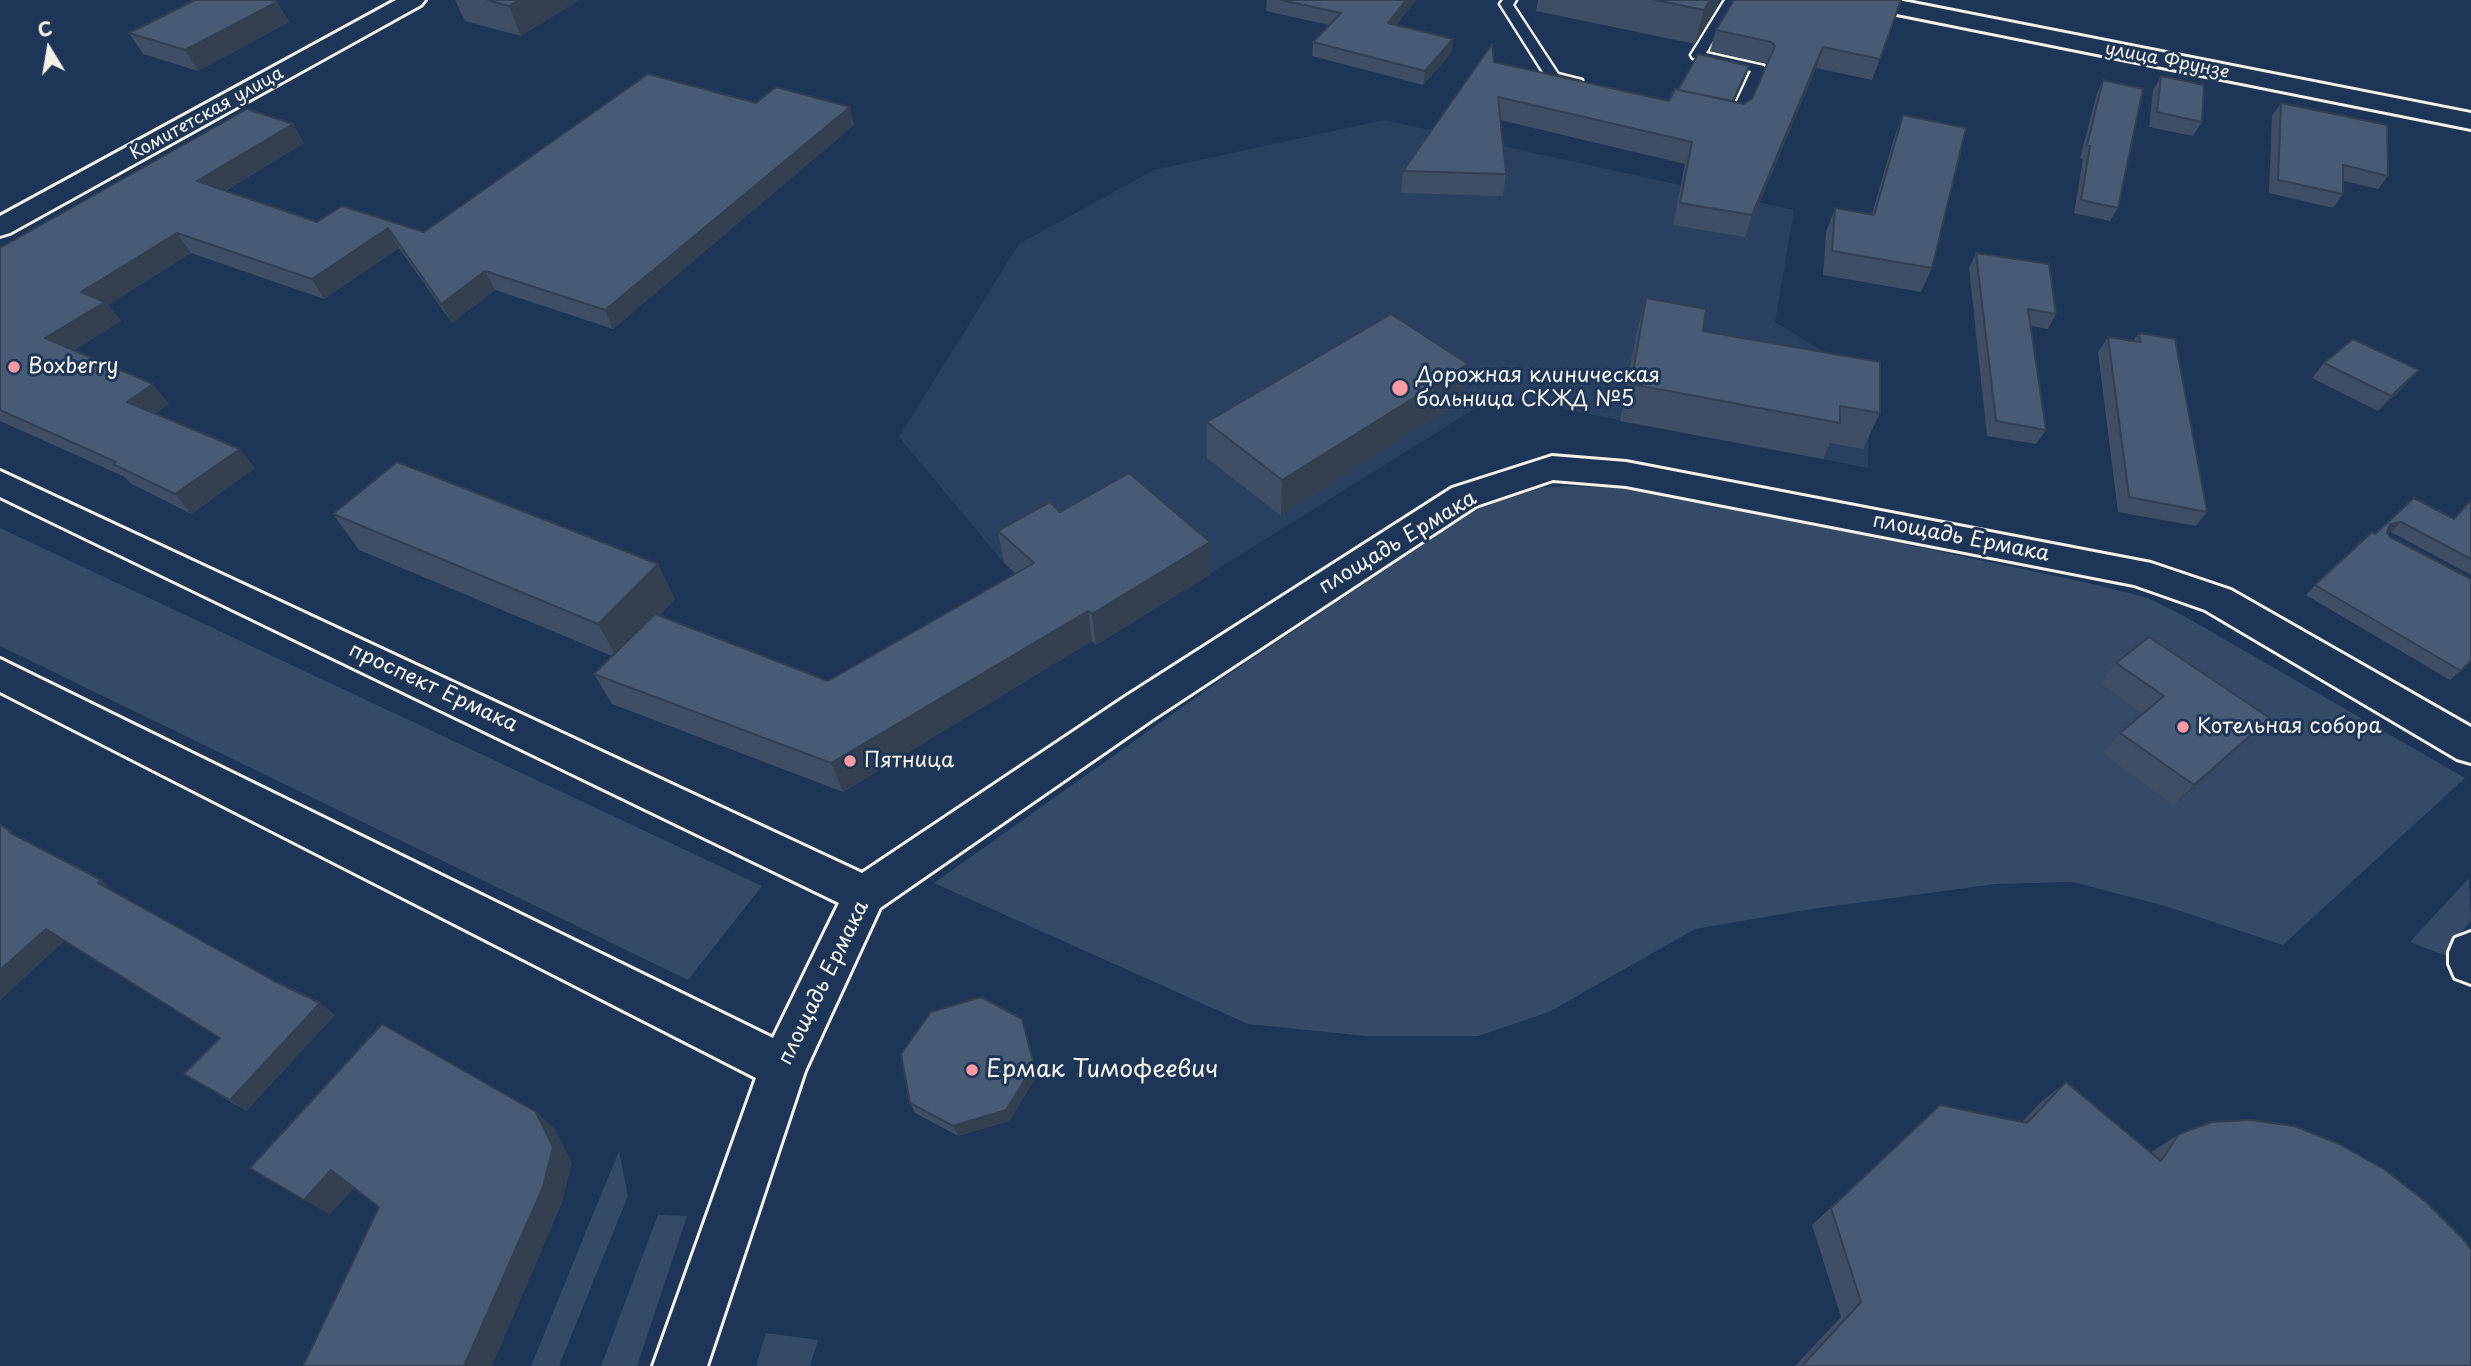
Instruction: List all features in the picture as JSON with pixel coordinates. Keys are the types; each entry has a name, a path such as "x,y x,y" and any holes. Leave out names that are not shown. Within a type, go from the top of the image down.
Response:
{"main road":[{"name":"Комитетская улица","path":"0,227 413,0"},
{"name":"улица Фрунзе","path":"1862,0 2471,121"},
{"name":"площадь Ермака","path":"680,1366 783,1067 865,895 1139,708 1464,497 1552,468 1626,474 2138,572 2218,600 2471,746"},
{"name":"проспект Ермака","path":"0,483 865,895"},
{"path":"0,674 783,1067"},
{"path":"2471,952 2471,964"}],"lane":[{"path":"1510,0 1506,4 1553,77 1592,86"},
{"path":"1710,113 1736,119 1759,69 1698,55 1731,0"}],"shaded area":[{"name":"Дорожная клиническая больница СКЖД №5","path":"1384,120 1794,210 1775,322 1870,380 1868,468 1495,396 1096,645 1004,563 899,437 1019,244 1154,170"},
{"path":"1572,486 1649,490 2148,598 2184,616 2465,778 2283,945 2165,906 2073,882 1995,884 1812,909 1695,929 1549,1012 1478,1036 1365,1036 1248,1024 934,883 1229,674 1486,503 1533,488"},
{"path":"0,528 762,886 688,980 0,646"},
{"path":"2469,878 2471,921 2462,931 2454,959 2410,942"},
{"path":"619,1151 628,1196 559,1366 531,1366"},
{"path":"658,1215 687,1216 637,1366 601,1366"},
{"path":"766,1333 818,1340 810,1366 756,1366"}],"building":[{"path":"195,0 277,2 185,50 129,33"},
{"path":"487,0 518,0 509,6"},
{"path":"1281,0 1406,0 1388,23 1453,39 1425,71 1313,42 1341,13"},
{"path":"1655,0 1710,0 1704,10"},
{"path":"1734,0 1901,0 1880,59 1823,47 1752,215 1680,203 1692,142 1498,97 1506,174 1403,171 1492,44 1494,62 1669,101 1675,89 1744,104 1752,99 1775,46 1771,42 1716,30"},
{"path":"1698,54 1749,66 1733,101 1678,90"},
{"path":"648,74 756,103 776,87 850,107 605,310 485,271 441,304 388,228 312,279 177,233 81,292 105,302 45,338 153,384 127,402 240,449 175,494 113,464 116,462 0,410 0,248 247,109 293,124 197,181 317,222 342,206 424,232"},
{"path":"2161,76 2204,85 2202,122 2157,112"},
{"path":"2103,80 2143,89 2118,208 2081,200 2090,146 2087,145"},
{"path":"2281,103 2387,125 2388,176 2343,165 2343,194 2278,180"},
{"path":"1903,115 1966,128 1932,268 1832,251 1835,208 1874,215"},
{"path":"1976,253 2049,264 2056,314 2028,309 2046,430 1996,421"},
{"path":"1646,298 1706,309 1703,331 1880,362 1880,413 1840,406 1840,423 1631,384"},
{"path":"1391,314 1468,364 1282,480 1207,422"},
{"path":"2139,333 2175,339 2207,512 2129,497 2108,337 2140,342"},
{"path":"2353,339 2419,370 2391,396 2324,363"},
{"path":"397,462 658,564 598,624 333,514"},
{"path":"1129,473 1210,542 1092,614 1088,611 831,763 594,674 655,614 828,681 1034,563 998,531 1050,502 1060,512"},
{"path":"2414,498 2454,519 2471,500 2471,559 2401,522 2390,524 2387,532 2390,537 2471,579 2471,660 2461,671 2315,585 2372,532 2375,534"},
{"name":"Котельная собора","path":"2149,637 2270,718 2194,785 2120,733 2164,696 2116,663"},
{"path":"0,825 101,880 98,883 274,981 320,1003 230,1100 184,1074 220,1038 46,929 0,970"},
{"path":"981,997 1022,1019 1034,1065 1006,1110 953,1126 910,1103 901,1054 931,1012"},
{"path":"382,1024 536,1112 553,1147 543,1187 464,1366 303,1366 379,1207 331,1170 304,1200 250,1168"},
{"path":"2066,1082 2161,1161 2179,1134 2212,1122 2251,1120 2294,1126 2339,1144 2384,1169 2426,1202 2471,1250 2471,1366 1802,1366 1861,1302 1831,1208 1940,1105 2027,1123"}],"place":[{"name":"Boxberry","path":"14,367"},
{"name":"Дорожная клиническая больница СКЖД №5","path":"1400,388"},
{"name":"Котельная собора","path":"2183,727"},
{"name":"Пятница","path":"850,761"},
{"name":"Ермак Тимофеевич","path":"972,1070"}]}
